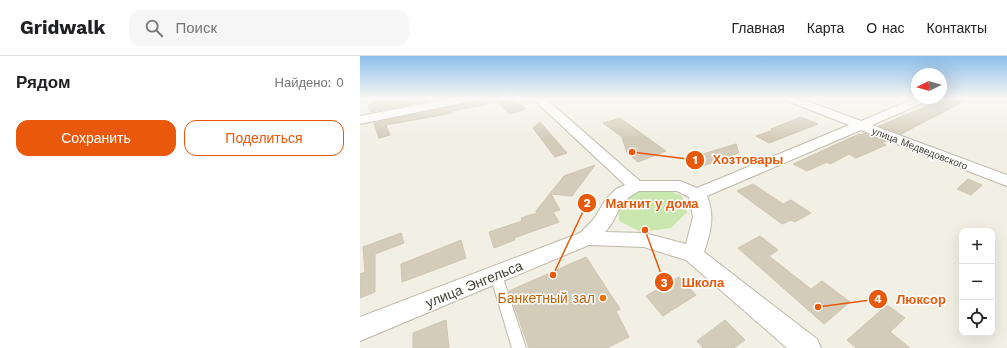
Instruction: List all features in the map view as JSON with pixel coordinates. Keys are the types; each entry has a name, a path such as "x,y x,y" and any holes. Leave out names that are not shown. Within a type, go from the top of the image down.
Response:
{"street":[{"path":"360,120 403,112"},
{"path":"553,112 636,186"},
{"name":"улица Медведовского","path":"824,112 1007,181"},
{"path":"698,194 894,112"},
{"path":"587,238 602,223 612,203 622,193 636,186 680,186 698,194 702,205 704,220 693,254"},
{"path":"587,238 644,240 693,254 807,348"},
{"name":"улица Энгельса","path":"360,329 587,238"}],"lane":[{"path":"496,275 519,348"}],"green space":[{"path":"661,187 682,196 687,212 671,228 641,232 619,221 618,203 635,190"}],"building":[{"path":"427,112 452,112 452,113 386,125 390,135 379,138 374,123"},
{"path":"507,112 518,112 510,114"},
{"path":"913,112 944,112 901,134 879,126"},
{"path":"801,117 818,124 769,143 756,136 773,130 771,129"},
{"path":"620,118 666,151 638,162 627,153 622,137 603,123"},
{"path":"540,122 567,153 555,157 533,128"},
{"path":"864,133 886,141 882,143 886,145 856,158 849,154 830,164 827,162 807,171 793,164 859,134 861,135"},
{"path":"736,144 739,153 700,167 690,158"},
{"path":"595,165 572,196 551,194 560,210 553,212 559,222 514,238 515,240 494,248 489,232 522,221 521,218 537,213 536,211 564,176"},
{"path":"968,179 982,185 971,195 957,189"},
{"path":"753,184 783,204 791,200 811,213 795,222 791,220 782,224 737,191"},
{"path":"401,233 404,243 375,254 375,292 360,298 360,274 365,272 363,247"},
{"path":"760,236 778,250 769,256 811,289 822,281 850,302 824,324 738,248"},
{"path":"461,240 466,258 402,282 401,264"},
{"path":"586,257 620,309 616,311 629,337 607,348 529,348 509,291"},
{"path":"679,277 696,295 663,316 646,296"},
{"path":"887,305 905,318 890,332 910,348 856,348 847,340"},
{"path":"446,320 449,348 413,348 413,333"},
{"path":"725,320 745,340 734,348 703,348 697,341"}],"place":[{"name":"Хозтовары","path":"632,152"},
{"name":"Школа","path":"645,230"},
{"name":"Магнит у дома","path":"553,275"},
{"name":"Банкетный зал","path":"603,298"},
{"name":"Люксор","path":"818,307"}]}
